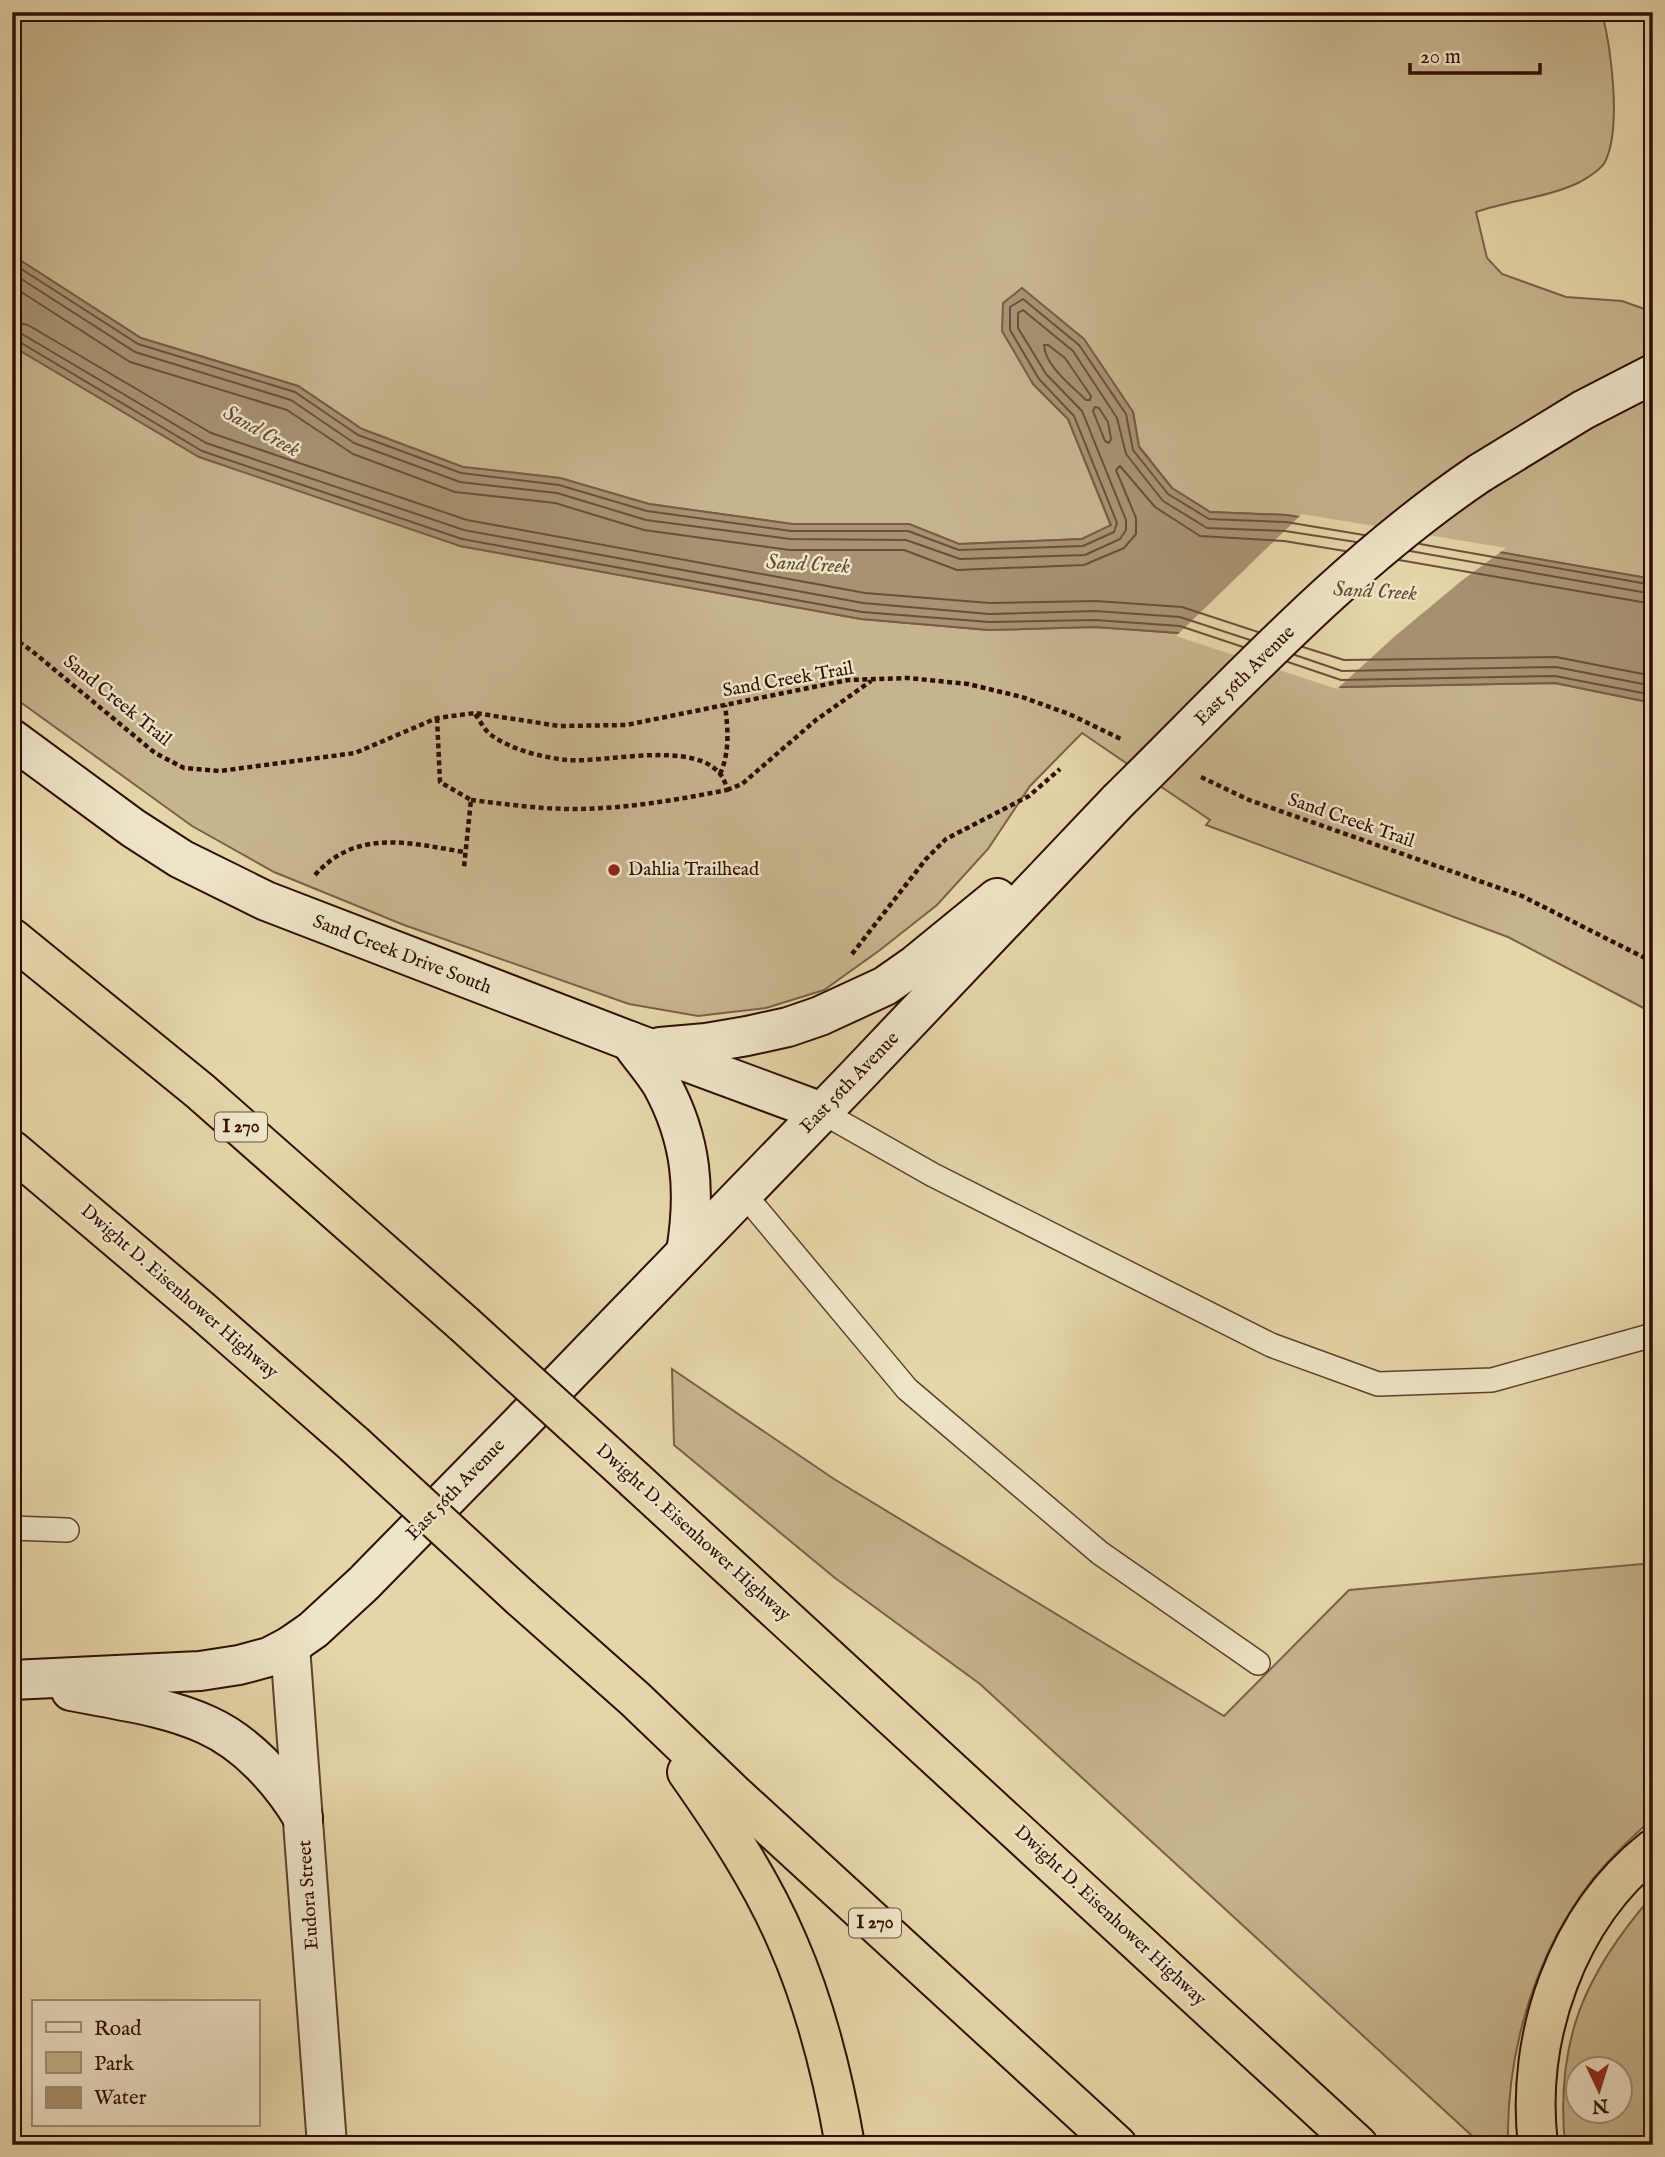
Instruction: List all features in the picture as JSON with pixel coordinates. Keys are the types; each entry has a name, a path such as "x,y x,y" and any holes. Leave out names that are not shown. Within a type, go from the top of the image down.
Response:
{"highway":[{"name":"Dwight D. Eisenhower Highway","path":"12,938 200,1091 464,1324 1358,2145"},
{"name":"Dwight D. Eisenhower Highway","path":"12,1150 354,1444 635,1699 733,1793 1117,2145"},
{"path":"635,1699 737,1845 766,1895 789,1944 823,2043 845,2145"},
{"path":"1538,2145 1536,2094 1540,2055 1546,2018 1558,1985 1592,1914 1613,1886 1653,1849"}],"main road":[{"name":"East 56th Avenue","path":"17,1680 200,1671 239,1665 269,1657 313,1630 363,1584 822,1112 1118,801 1300,621 1422,515 1480,473 1583,410 1653,374"},
{"name":"Sand Creek Drive South","path":"12,739 133,828 181,859 294,914 822,1112"},
{"path":"686,1252 692,1184 688,1155 677,1118 639,1045 706,1043 788,1027 820,1016 886,986 1118,801"},
{"name":"Eudora Street","path":"290,1646 327,2145"},
{"path":"17,1680 152,1708 207,1725 227,1736 259,1763 290,1797 303,1818"}],"lane":[{"path":"822,1112 933,1175 1271,1345 1378,1384 1492,1380 1653,1335"},
{"path":"743,1193 907,1389 1100,1553 1258,1663"},
{"path":"12,1528 67,1530"}],"path":[{"name":"Sand Creek Trail","path":"12,637 155,753 184,768 220,771 355,753 437,718 475,713 559,726 626,725 848,680 908,678 968,684 1022,697 1069,714 1129,743"},
{"path":"437,718 440,782 471,800 523,807 599,808 657,803 727,790 742,784 816,720 872,680"},
{"path":"720,774 726,762 728,744 725,705"},
{"path":"475,713 489,733 512,747 567,760 644,755 679,756 701,761 716,769 725,780 727,790"},
{"path":"845,960 855,951 926,859 946,839 1029,796 1060,769"},
{"name":"Sand Creek Trail","path":"1189,772 1249,800 1522,896 1653,962"},
{"path":"464,867 471,800"},
{"path":"309,883 321,867 341,852 365,844 420,845 464,852"}],"green space":[{"path":"12,12 807,12 836,18 857,12 1602,12 1609,46 1614,109 1610,147 1605,162 1580,182 1476,212 1487,258 1502,274 1566,297 1622,301 1653,312 1653,579 1287,515 1210,512 1172,488 1139,446 1133,412 1043,307 1022,289 1033,384 1068,419 1111,526 1082,539 959,544 909,524 792,524 649,504 560,478 463,467 362,429 298,386 141,338 12,255"},
{"path":"12,346 72,380 460,546 861,619 989,630 1095,627 1179,633 1340,687 1555,683 1653,703 1653,1013 1508,937 1206,825 1210,820 1082,733 1030,786 988,849 937,905 824,990 766,1008 698,1016 629,1004 404,925 274,872 192,826 12,696"},
{"path":"672,1369 834,1479 1224,1716 1349,1590 1653,1563 1653,1818 1593,1879 1555,1939 1540,1971 1528,2005 1512,2075 1508,2145 1482,2145 980,1684 835,1578 674,1445"},
{"path":"1653,1895 1653,2145 1565,2145 1564,2126 1634,2126 1634,2056 1568,2056 1580,2010 1609,1952"}],"water":[{"name":"Sand Creek","path":"12,255 141,338 298,386 362,429 463,467 560,478 649,504 792,524 909,524 959,544 1082,539 1111,525 1068,419 1033,384 1002,331 1003,303 1022,288 1084,339 1133,412 1139,447 1172,488 1210,512 1287,515 1653,579 1653,703 1555,683 1340,687 1179,633 1095,627 989,630 861,619 460,546 199,457 12,346"}],"pier":[{"path":"1302,514 1506,548 1394,637 1337,689 1176,636"}],"place":[{"name":"Dahlia Trailhead","path":"614,870"}]}
